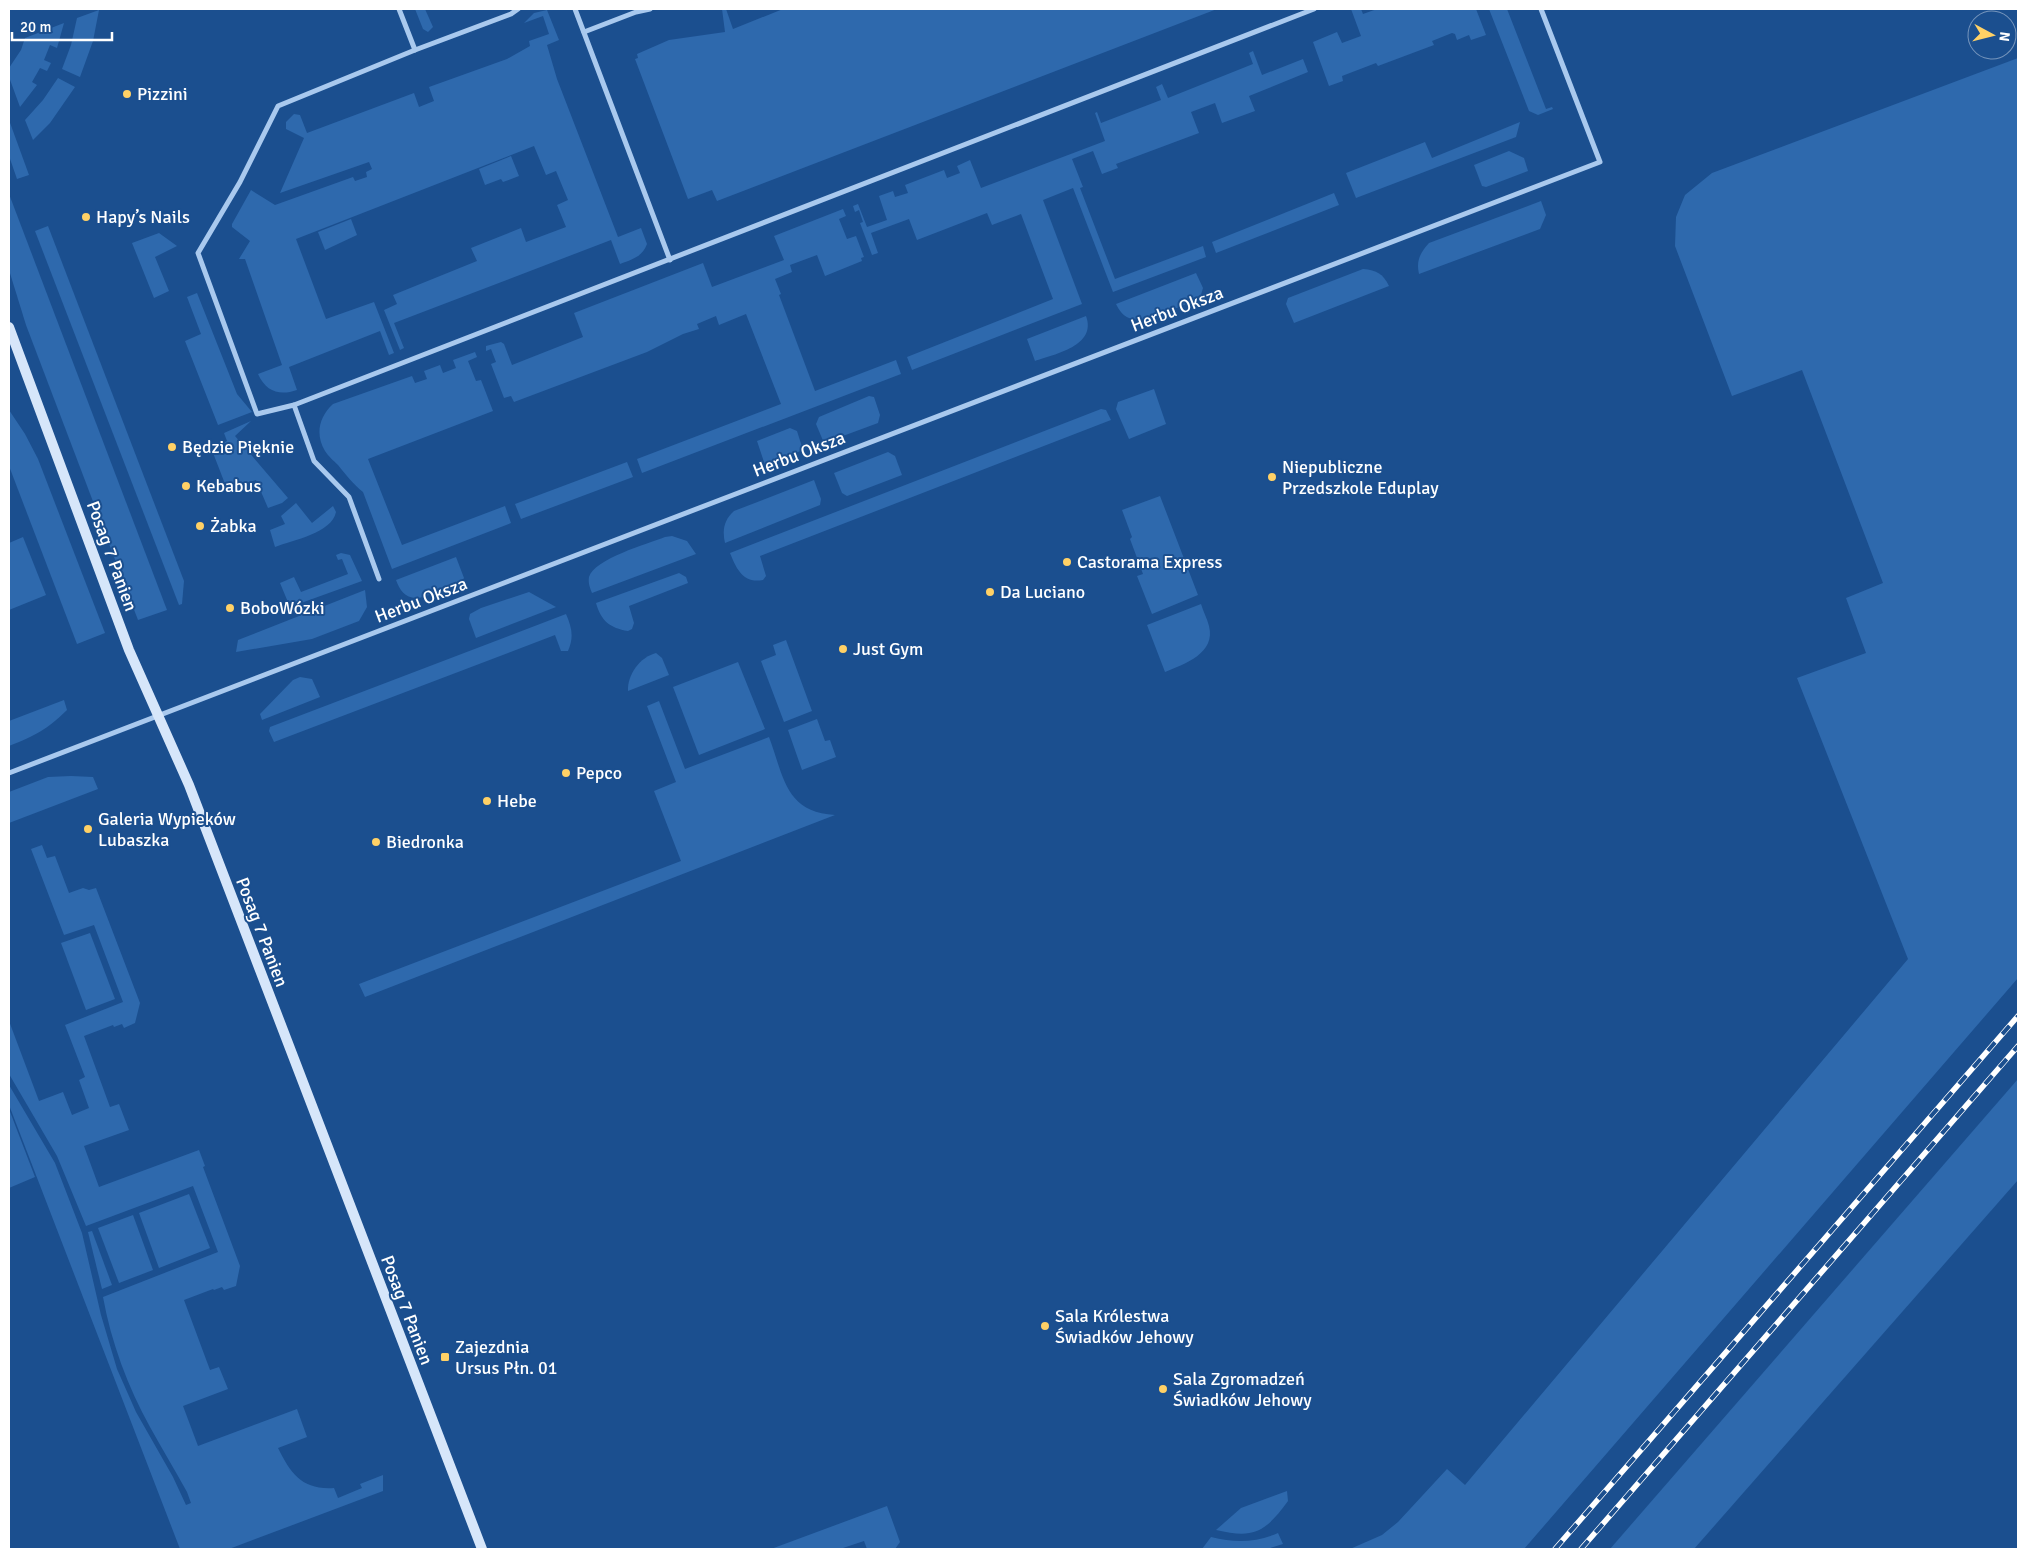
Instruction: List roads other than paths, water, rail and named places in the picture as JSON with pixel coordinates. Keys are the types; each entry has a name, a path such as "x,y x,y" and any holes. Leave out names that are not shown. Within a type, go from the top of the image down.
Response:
{"street":[{"path":"400,9 415,50"},
{"path":"518,9 511,14 415,50 278,106 240,182 198,254 257,414 294,405 1314,9"},
{"path":"574,9 670,260"},
{"path":"584,32 636,12 650,9"},
{"name":"Herbu Oksza","path":"9,773 1600,162 1541,9"},
{"name":"Posag 7 Panien","path":"9,327 132,656 189,785 482,1549"},
{"path":"294,405 314,461 349,497 379,579"}],"railway":[{"path":"1555,1549 2018,1016"},
{"path":"1581,1549 2018,1046"}],"place":[{"name":"Pizzini","path":"127,94"},
{"name":"Hapy’s Nails","path":"86,217"},
{"name":"Będzie Pięknie","path":"172,447"},
{"name":"Niepubliczne Przedszkole Eduplay","path":"1272,477"},
{"name":"Kebabus","path":"186,486"},
{"name":"Żabka","path":"200,526"},
{"name":"Castorama Express","path":"1067,562"},
{"name":"Da Luciano","path":"990,592"},
{"name":"BoboWózki","path":"230,608"},
{"name":"Just Gym","path":"843,649"},
{"name":"Pepco","path":"566,773"},
{"name":"Hebe","path":"487,801"},
{"name":"Galeria Wypieków Lubaszka","path":"88,829"},
{"name":"Biedronka","path":"376,842"},
{"name":"Sala Królestwa Świadków Jehowy","path":"1045,1326"},
{"name":"Zajezdnia Ursus Płn. 01","path":"445,1357"},
{"name":"Sala Zgromadzeń Świadków Jehowy","path":"1163,1389"}]}
